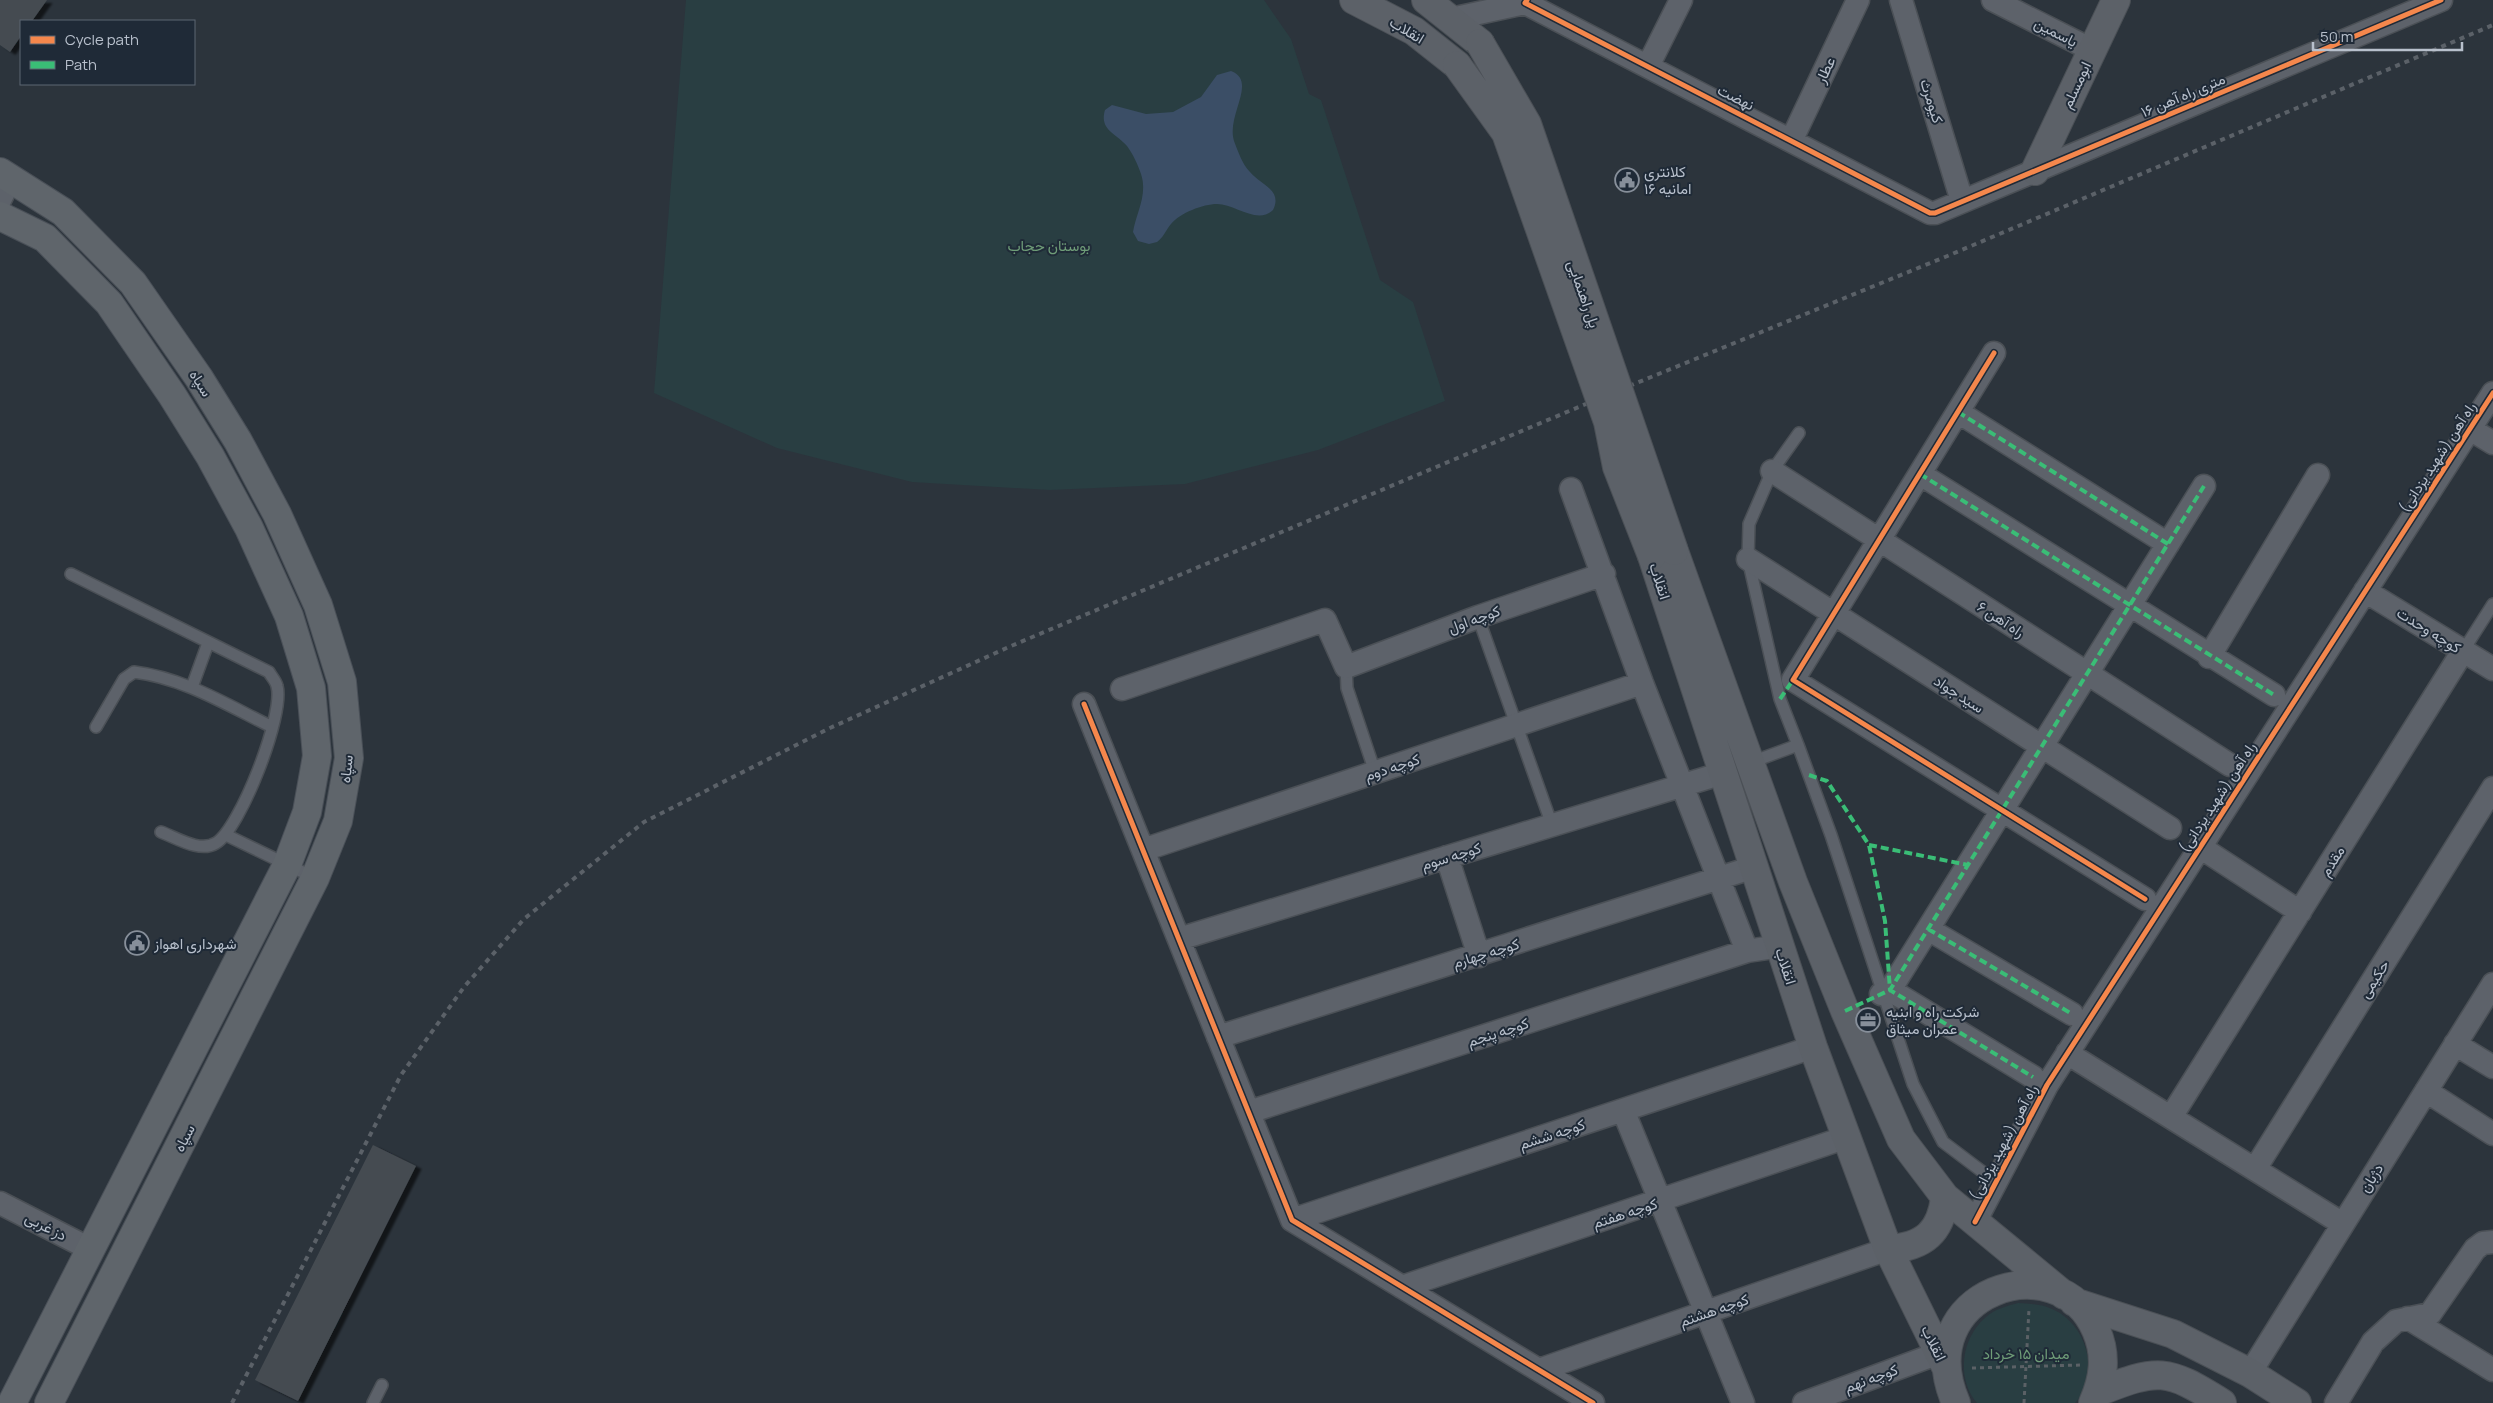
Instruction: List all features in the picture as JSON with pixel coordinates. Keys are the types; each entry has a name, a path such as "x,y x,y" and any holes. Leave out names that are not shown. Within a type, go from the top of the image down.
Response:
{"main road":[{"name":"انقلاب","path":"1354,0 1414,31 1457,65"},
{"path":"1426,0 1451,19"},
{"name":"ابومسلم","path":"2035,171 2116,0"},
{"name":"پل راهنمایی","path":"1451,19 1480,43 1527,124 1663,554"},
{"name":"پل راهنمایی","path":"1457,65 1506,133 1608,422 1617,467 1663,554"},
{"name":"سپاه","path":"4,183 63,212 133,284 199,378 238,441 277,514 318,605 342,682 349,758 338,821 315,878 49,1403"},
{"name":"سپاه","path":"0,216 45,238 109,304 172,395 210,456 249,528 289,616 311,688 317,756 307,812 287,864 92,1250 12,1403"},
{"name":"انقلاب","path":"1663,554 1749,763 1841,1002 1901,1139 1945,1196 2068,1298 2173,1334 2250,1373 2297,1403"},
{"name":"انقلاب","path":"1663,554 1723,773 1813,1047 1888,1249 1951,1362"},
{"path":"1888,1249 1906,1248 1922,1241 1934,1229 1943,1214 1945,1196"},
{"path":"1956,1403 1948,1385 1951,1362 1948,1344 1956,1325 1968,1308 1984,1296 2003,1288 2030,1285 2044,1287 2068,1298 2093,1323 2101,1342 2104,1365 2095,1400"},
{"path":"2095,1400 2134,1378 2164,1374 2191,1384 2222,1403"}],"street":[{"path":"1648,66 1681,0"},
{"name":"عطار","path":"1792,139 1858,0"},
{"name":"کیومرث","path":"1901,0 1962,201"},
{"name":"یاسمین","path":"1993,0 2092,50"},
{"name":"۱۶ متری راه آهن","path":"1935,213 2441,0"},
{"path":"1451,19 1526,1"},
{"name":"نهضت","path":"1526,1 1930,213 1935,213"},
{"path":"1994,353 1793,680 2146,899"},
{"name":"راه آهن (شهید یزدانی)","path":"1975,1222 2046,1085 2493,393"},
{"path":"1958,412 2168,544"},
{"path":"2470,429 2493,444"},
{"name":"راه آهن ۶","path":"1772,471 2086,675 2230,765"},
{"path":"1920,474 2209,657 2274,695"},
{"path":"2209,657 2318,475"},
{"path":"2033,1077 1886,992 1928,929 2204,486"},
{"path":"1571,489 1681,786 1747,951"},
{"name":"سید جواد","path":"1748,559 2170,828"},
{"name":"کوچه اول","path":"1346,667 1478,617 1604,574"},
{"name":"کوچه وحدت","path":"2365,590 2493,669"},
{"path":"1122,690 1325,620 1346,667"},
{"name":"مقدم","path":"2171,1117 2463,651"},
{"name":"کوچه دوم","path":"1142,850 1642,683"},
{"path":"1084,704 1292,1220 1593,1403"},
{"name":"کوچه سوم","path":"1179,940 1723,773"},
{"name":"حکیمی","path":"2255,1169 2493,788"},
{"path":"2200,847 2300,912"},
{"path":"1447,857 1479,956"},
{"name":"کوچه چهارم","path":"1218,1037 1719,880 1754,867"},
{"path":"1928,929 2072,1014"},
{"name":"کوچه پنجم","path":"1249,1112 1747,951 1780,946"},
{"name":"دژبان","path":"2250,1373 2492,987"},
{"path":"2456,1044 2493,1067"},
{"name":"کوچه ششم","path":"1292,1220 1813,1047"},
{"path":"2067,1053 2343,1224"},
{"path":"2426,1091 2493,1134"},
{"path":"1623,1110 1743,1403"},
{"name":"کوچه هفتم","path":"1402,1287 1847,1137"},
{"name":"دز غربی","path":"0,1203 92,1250"},
{"path":"2336,1403 2373,1342 2396,1321 2430,1314 2474,1249 2483,1242 2493,1242"},
{"name":"کوچه هشتم","path":"1539,1370 1888,1249"},
{"path":"2408,1318 2493,1370"},
{"name":"کوچه نهم","path":"1804,1403 1951,1362"}],"lane":[{"path":"1799,433 1772,471 1749,524 1748,559 1780,699 1831,835 1886,992 1913,1084 1943,1142 1996,1182"},
{"path":"71,574 269,672 277,686 277,702 261,766 226,835 214,844 196,846 161,832"},
{"name":"مقدم","path":"2463,651 2493,604"},
{"path":"1478,617 1552,825"},
{"path":"192,687 208,642"},
{"path":"1346,667 1348,688 1375,772"},
{"path":"96,727 124,679 134,672 152,674 192,687 272,727"},
{"path":"1749,763 1798,746"},
{"path":"226,835 315,878"},
{"path":"373,1403 382,1385"}],"path":[{"path":"2024,1403 2030,1285"},
{"path":"1951,1362 2026,1366 2104,1365"}],"green space":[{"name":"بوستان حجاب","path":"686,0 1264,0 1291,39 1309,94 1321,100 1380,280 1413,302 1445,401 1318,450 1185,484 1050,490 912,482 777,448 654,393"},
{"name":"میدان ۱۵ خرداد","path":"2018,1303 2040,1305 2052,1309 2064,1316 2081,1337 2089,1364 2088,1378 2083,1391 2075,1403 1977,1403 1970,1393 1966,1382 1964,1359 1971,1336 1990,1314 2001,1308"}],"water":[{"path":"1231,71 1239,76 1242,82 1242,91 1234,120 1234,141 1247,169 1273,193 1275,203 1273,210 1267,214 1253,215 1224,205 1205,206 1192,210 1175,220 1157,242 1149,244 1138,241 1133,232 1142,197 1143,182 1141,174 1127,146 1106,127 1104,122 1105,110 1112,105 1146,114 1173,112 1201,97 1217,75"}],"building":[{"path":"0,0 47,0 33,20 20,20 20,37 10,52 0,45"},
{"path":"373,1145 416,1166 298,1401 255,1380"}],"railway":[{"path":"232,1403 401,1075 464,987 524,919 644,822 830,728 1011,646 1612,393 1945,257 2493,25"}],"marked path":[{"path":"1958,412 2168,544"},
{"path":"1920,474 2274,695"},
{"path":"1845,1011 1890,990 2204,486"},
{"path":"1780,699 1793,680"},
{"path":"1809,775 1827,781 1869,845 1885,921 1890,990 2033,1077"},
{"path":"1869,845 1968,865"},
{"path":"1928,929 2072,1014"}],"cycle path":[{"path":"1527,0 1525,3 1930,213 1935,213 2441,0"},
{"path":"1994,353 1793,680 2145,899"},
{"path":"1975,1222 2047,1085 2493,393"},
{"path":"1084,704 1292,1220 1593,1403"}],"place":[{"name":"کلانتری ۱۶ امانیه","path":"1627,180"},
{"name":"شهرداری اهواز","path":"137,943"},
{"name":"شرکت راه و ابنیه عمران میثاق","path":"1868,1020"}]}
